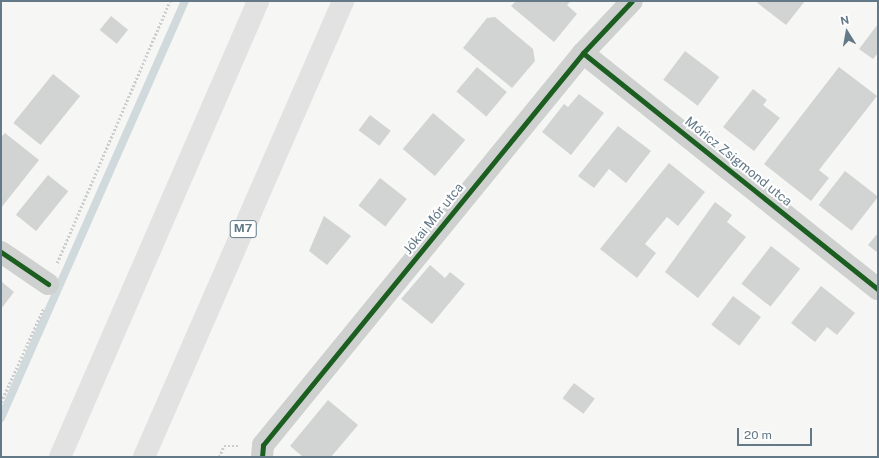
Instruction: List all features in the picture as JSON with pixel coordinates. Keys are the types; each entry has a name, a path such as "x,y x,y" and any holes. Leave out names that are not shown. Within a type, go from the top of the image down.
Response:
{"highway":[{"path":"60,457 258,1"},
{"name":"M7","path":"144,457 343,1"}],"street":[{"name":"Jókai Mór utca","path":"261,457 263,445 583,53 632,1"},
{"name":"Móricz Zsigmond utca","path":"583,53 878,289"},
{"path":"1,252 48,284"}],"path":[{"path":"1,402 44,308 48,284 170,1"}],"building":[{"path":"516,1 571,1 567,5 577,14 554,42 511,6"},
{"path":"755,1 805,1 786,25"},
{"path":"111,16 128,30 117,44 100,30"},
{"path":"495,17 533,49 535,61 512,88 463,48 487,18"},
{"path":"878,24 878,53 873,59 859,49"},
{"path":"685,51 719,77 698,106 663,80"},
{"path":"477,67 507,92 486,117 456,92"},
{"path":"839,67 877,96 819,170 829,178 811,201 764,164"},
{"path":"53,74 80,96 41,145 13,123"},
{"path":"753,89 767,100 763,105 780,118 754,151 723,127"},
{"path":"579,94 604,113 571,155 542,132 564,104 568,107"},
{"path":"433,113 465,140 435,176 403,149"},
{"path":"370,115 391,131 379,146 359,130"},
{"path":"618,126 651,151 626,183 609,169 594,188 578,176"},
{"path":"5,133 39,160 1,208 1,137"},
{"path":"669,163 705,192 678,226 667,217 645,244 656,253 637,278 600,249"},
{"path":"845,171 878,197 852,231 819,205"},
{"path":"48,175 68,191 36,231 16,215"},
{"path":"380,178 407,199 385,227 358,206"},
{"path":"715,202 732,215 727,222 746,237 698,298 665,272"},
{"path":"324,216 351,236 327,265 309,251"},
{"path":"878,233 878,253 868,245"},
{"path":"771,246 800,269 771,307 741,284"},
{"path":"430,265 445,278 450,272 465,284 432,324 401,299"},
{"path":"2,282 14,292 1,309 1,284"},
{"path":"821,286 855,313 837,335 827,327 815,342 791,323"},
{"path":"733,296 761,317 739,346 711,325"},
{"path":"574,383 595,399 583,414 563,398"},
{"path":"328,400 358,425 331,457 303,457 290,446"}],"waterway":[{"path":"1,418 185,1"}],"cycle path":[{"path":"262,457 263,445 583,53 632,1"},
{"path":"583,53 878,289"},
{"path":"1,252 48,284"}]}
